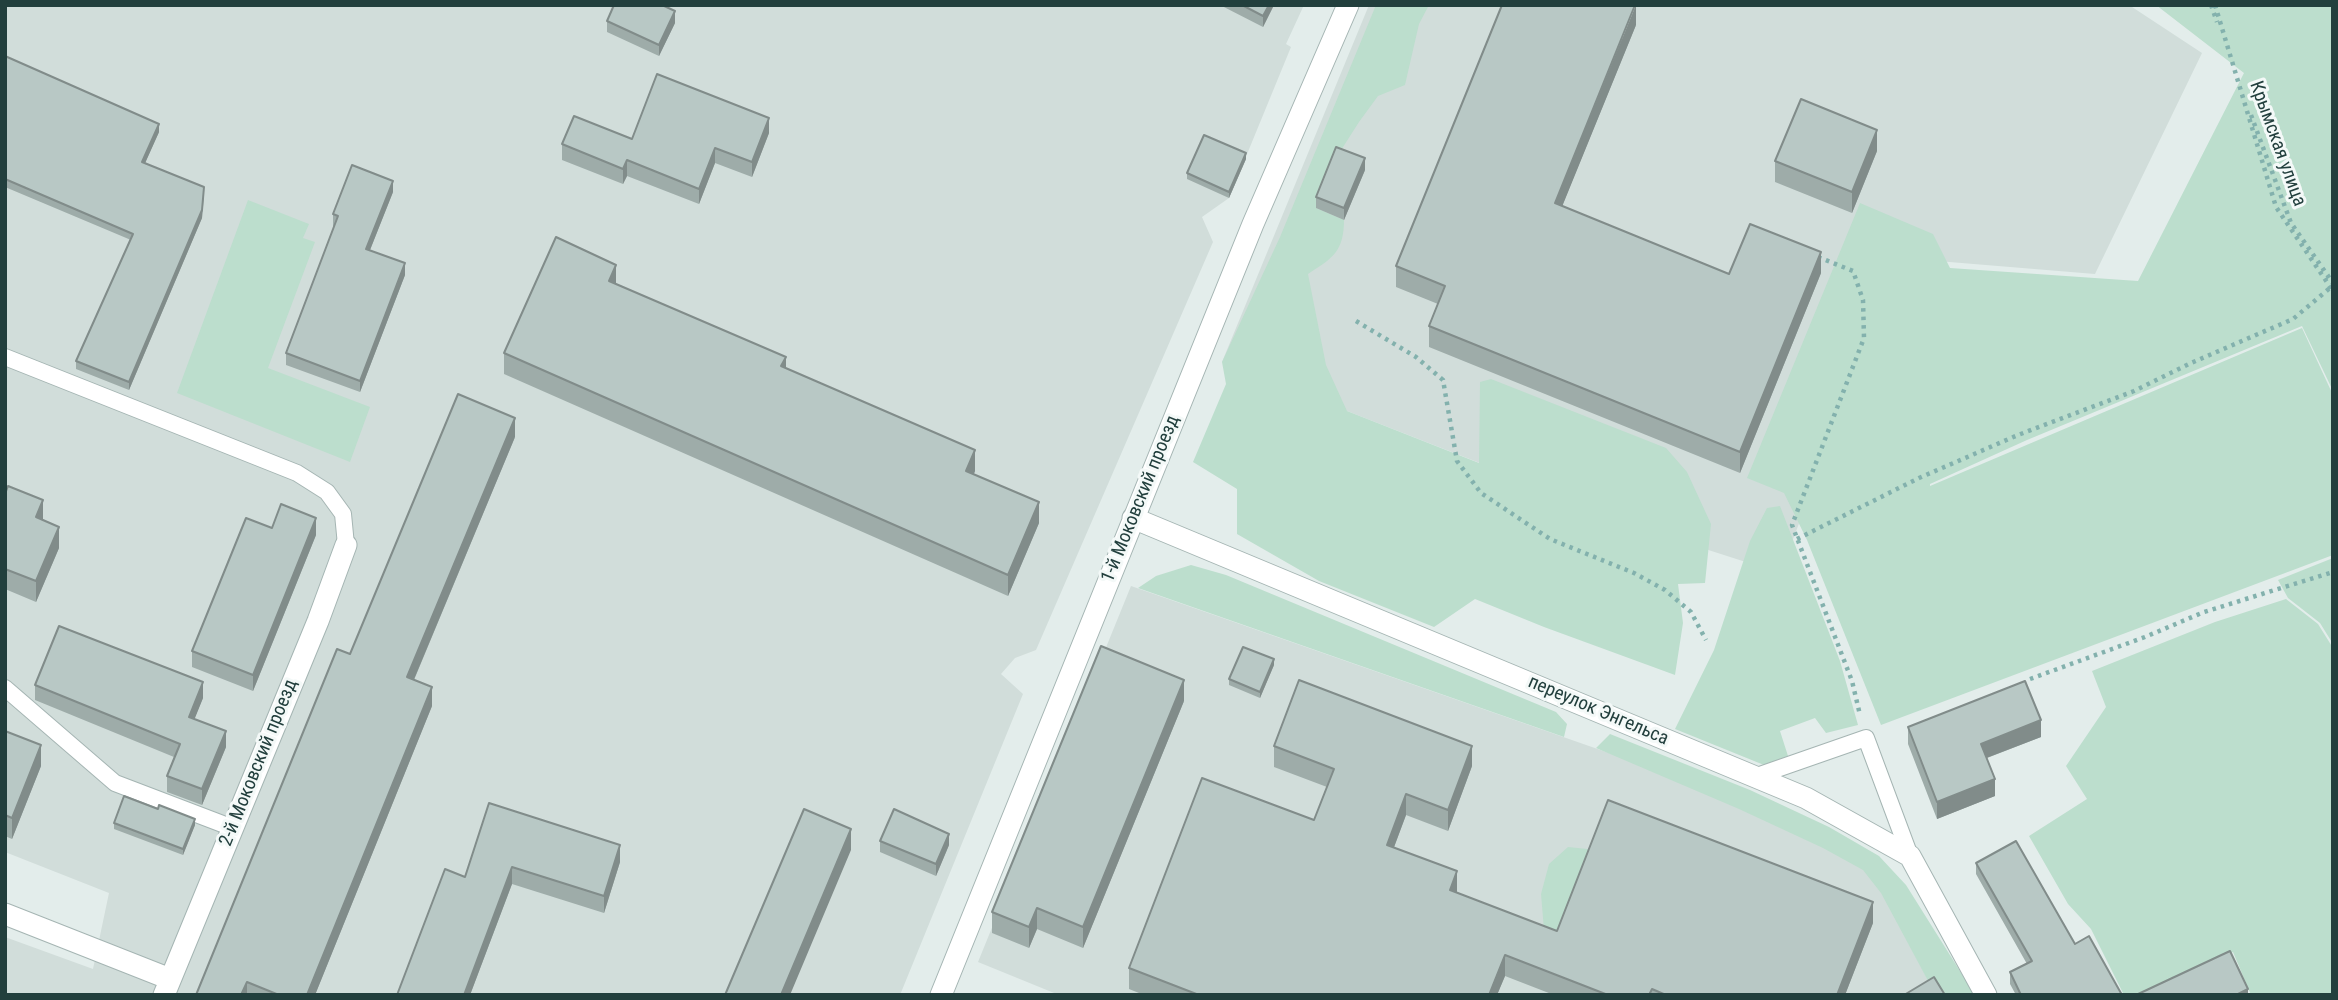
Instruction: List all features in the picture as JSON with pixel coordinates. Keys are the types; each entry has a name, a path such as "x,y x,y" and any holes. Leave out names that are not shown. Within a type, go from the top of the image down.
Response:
{"street":[{"name":"1-й Моковский проезд","path":"941,995 1253,224 1348,5"},
{"name":"переулок Энгельса","path":"1133,518 1806,799 1910,856"},
{"name":"2-й Моковский проезд","path":"5,914 167,987 346,545"},
{"path":"1910,856 1986,995"}],"lane":[{"path":"5,357 297,474 327,492 343,514 346,545"},
{"path":"5,688 115,783 233,828"},
{"path":"1754,777 1866,738 1910,856"}],"path":[{"path":"1797,539 1919,478 2018,435 2134,391 2293,319 2332,288 2276,207 2213,5"},
{"path":"1808,253 1853,271 1863,300 1864,338 1792,525 1852,681 1866,738"},
{"path":"1356,321 1416,357 1443,380 1457,461 1481,493 1550,539 1634,573 1665,590 1691,612 1706,640"},
{"path":"2030,679 2145,637 2204,612 2333,572"}],"shaded area":[{"path":"5,5 1304,5 1286,44 1291,47 1229,198 1202,217 1213,242 1036,650 1015,658 1001,674 1023,694 900,995 5,995 5,937 93,969 109,893 5,852"},
{"path":"1369,5 2129,5 2202,53 2095,274 1901,258 1780,573 1671,538 1222,362"},
{"path":"1131,586 1652,768 1821,845 1864,869 1882,892 1936,995 1059,995 978,962"}],"green space":[{"path":"1376,5 1429,5 1419,24 1405,85 1378,96 1359,122 1336,158 1316,208 1344,220 1342,239 1335,253 1308,274 1326,365 1347,411 1479,463 1480,382 1491,379 1666,448 1687,472 1711,524 1705,583 1678,584 1683,623 1675,675 1475,599 1434,627 1319,581 1237,534 1237,489 1193,462 1226,384 1222,362 1280,237"},
{"path":"2156,5 2333,5 2333,391 2302,326 2027,440 1930,486 2302,328 2333,395 2333,555 1881,725 1807,540 1784,493 1747,478 1860,203 1933,234 1950,268 2138,281 2244,73"},
{"path":"248,200 309,224 303,238 315,242 268,368 370,407 350,462 177,393"},
{"path":"1780,506 1840,661 1858,725 1826,733 1815,718 1780,731 1788,756 1764,765 1675,729 1714,650 1750,541 1767,508"},
{"path":"2333,558 2333,644 2320,623 2288,598 2278,580"},
{"path":"1191,565 1226,575 1556,712 1567,724 1564,737 1138,588 1156,576"},
{"path":"2286,599 2318,624 2333,648 2333,995 2251,995 2233,952 2141,995 2124,995 2091,929 2068,904 2029,836 2087,799 2066,766 2106,707 2092,671 2215,622"},
{"path":"1610,734 1750,790 1829,827 1879,856 1906,885 1975,995 1937,995 1934,992 1881,893 1863,870 1739,809 1596,748"},
{"path":"1568,847 1597,850 1561,943 1544,930 1541,894 1549,864"}],"building":[{"path":"614,5 662,5 675,11 659,45 607,21"},
{"path":"1242,5 1269,5 1263,16"},
{"path":"1502,5 1635,5 1555,203 1729,274 1750,224 1821,252 1740,452 1429,326 1445,286 1396,266"},
{"path":"5,56 159,124 142,162 204,187 202,210 129,382 76,361 133,234 5,179"},
{"path":"657,74 769,118 752,162 715,148 699,189 627,160 623,169 562,144 574,116 632,139"},
{"path":"1801,99 1877,130 1852,192 1775,161"},
{"path":"1204,135 1246,153 1229,192 1187,173"},
{"path":"1336,147 1365,158 1344,208 1316,197"},
{"path":"352,165 393,181 366,249 405,263 360,381 286,353 338,216 333,214"},
{"path":"556,237 616,265 609,281 786,357 781,366 975,450 966,471 1039,502 1008,575 504,353"},
{"path":"458,394 515,418 407,677 432,687 307,995 279,995 247,982 241,995 196,995 337,649 350,654"},
{"path":"8,486 43,500 36,517 59,527 36,581 5,569 5,494"},
{"path":"281,504 316,518 253,675 192,651 246,518 272,528"},
{"path":"59,626 203,682 189,717 226,731 202,789 167,776 180,744 35,685"},
{"path":"1101,646 1184,680 1083,927 1037,908 1029,927 992,912"},
{"path":"1243,647 1274,659 1260,692 1229,679"},
{"path":"1299,680 1472,746 1448,810 1406,794 1387,845 1457,871 1450,890 1557,931 1608,800 1873,902 1837,995 1666,995 1652,989 1649,995 1608,995 1505,955 1489,995 1199,995 1129,968 1202,778 1314,820 1334,769 1274,746"},
{"path":"2025,681 2041,720 1981,744 1995,779 1937,802 1908,727"},
{"path":"5,731 41,745 12,818 5,815"},
{"path":"124,796 158,809 159,805 195,819 183,849 114,823"},
{"path":"489,803 620,845 604,896 512,867 464,995 397,995 445,869 465,877"},
{"path":"804,809 851,829 781,995 725,995"},
{"path":"894,809 949,834 936,864 880,841"},
{"path":"2016,841 2075,944 2089,936 2122,995 2021,995 2010,972 2032,961 1976,863"},
{"path":"2230,951 2248,989 2236,995 2136,995"},
{"path":"1934,977 1945,995 1904,995"}]}
